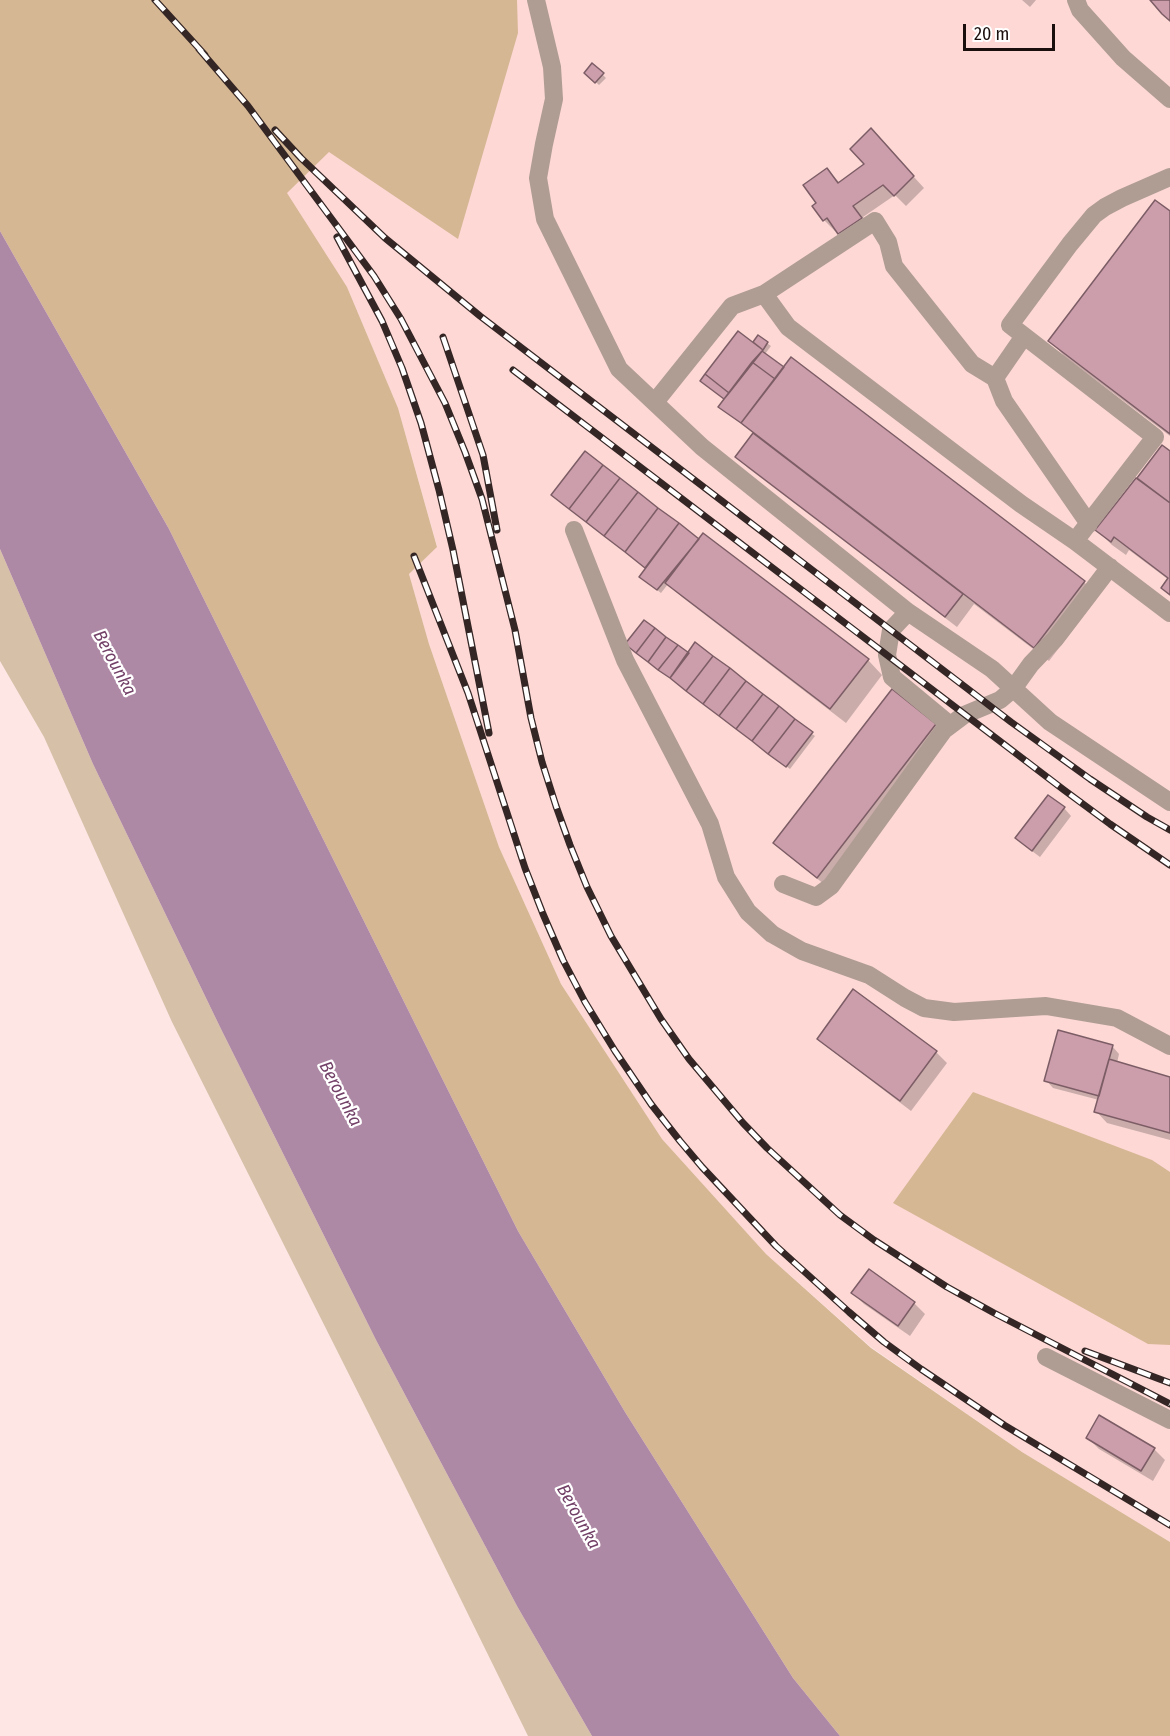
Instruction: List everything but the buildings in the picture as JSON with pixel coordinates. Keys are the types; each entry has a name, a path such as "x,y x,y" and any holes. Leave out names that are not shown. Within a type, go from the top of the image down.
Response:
{"lane":[{"path":"536,0 552,67 554,99 538,178 545,219 620,369 702,447 908,612 992,669 1050,722 1170,802"},
{"path":"1076,0 1080,10 1123,58 1170,99"},
{"path":"1075,541 1155,437 1010,325 1094,215 1122,198 1170,177"},
{"path":"655,402 732,306 764,294 875,221 888,243 894,266 972,364 995,378 1004,401 1089,524"},
{"path":"764,294 788,327 1170,614"},
{"path":"995,378 1024,336"},
{"path":"574,530 625,660 710,824 726,877 748,912 772,934 802,951 869,975 924,1008 954,1012 1046,1006 1117,1018 1170,1046"},
{"path":"783,884 816,897 831,886 944,730 964,715 1000,700 1013,689 1110,567"},
{"path":"908,612 891,630 887,655 892,676 950,725"},
{"path":"1046,1357 1170,1420"}],"shaded area":[{"path":"0,0 517,0 518,33 458,239 329,152 287,193 347,287 398,408 437,547 409,574 429,644 499,847 561,984 662,1139 766,1254 871,1348 1022,1452 1170,1542 1170,1736 840,1736 793,1678 625,1412 518,1231 169,529 0,231"},
{"path":"120,0 1170,0 1170,1542 1022,1452 871,1347 766,1254 662,1139 561,984 499,847 429,644 409,574 437,546 398,408 347,287"},
{"path":"0,549 93,764 220,1027 376,1340 517,1606 592,1736 528,1736 172,1022 44,737 0,661"},
{"path":"973,1092 1152,1160 1170,1172 1170,1345 1148,1344 893,1203"}],"water":[{"name":"Berounka","path":"0,231 169,529 518,1231 625,1412 793,1678 840,1736 592,1736 517,1606 376,1340 220,1027 93,764 0,549"}],"railway":[{"path":"155,0 205,55"},
{"path":"199,49 248,106 374,276 401,319 445,403 482,499 515,630 531,718 542,762 570,845 611,936 661,1019 689,1059 767,1148 840,1215 874,1240 947,1287 1170,1404"},
{"path":"275,130 385,238 480,316 1011,722 1090,779 1170,830"},
{"path":"337,237 382,321 402,368 421,423 453,550 489,733"},
{"path":"443,337 483,455 497,530"},
{"path":"513,370 1064,790 1170,865"},
{"path":"414,556 468,693 525,868 543,914 585,1002 651,1104 702,1167 776,1246 884,1342 1004,1425 1170,1525"},
{"path":"1085,1351 1170,1383"}]}
